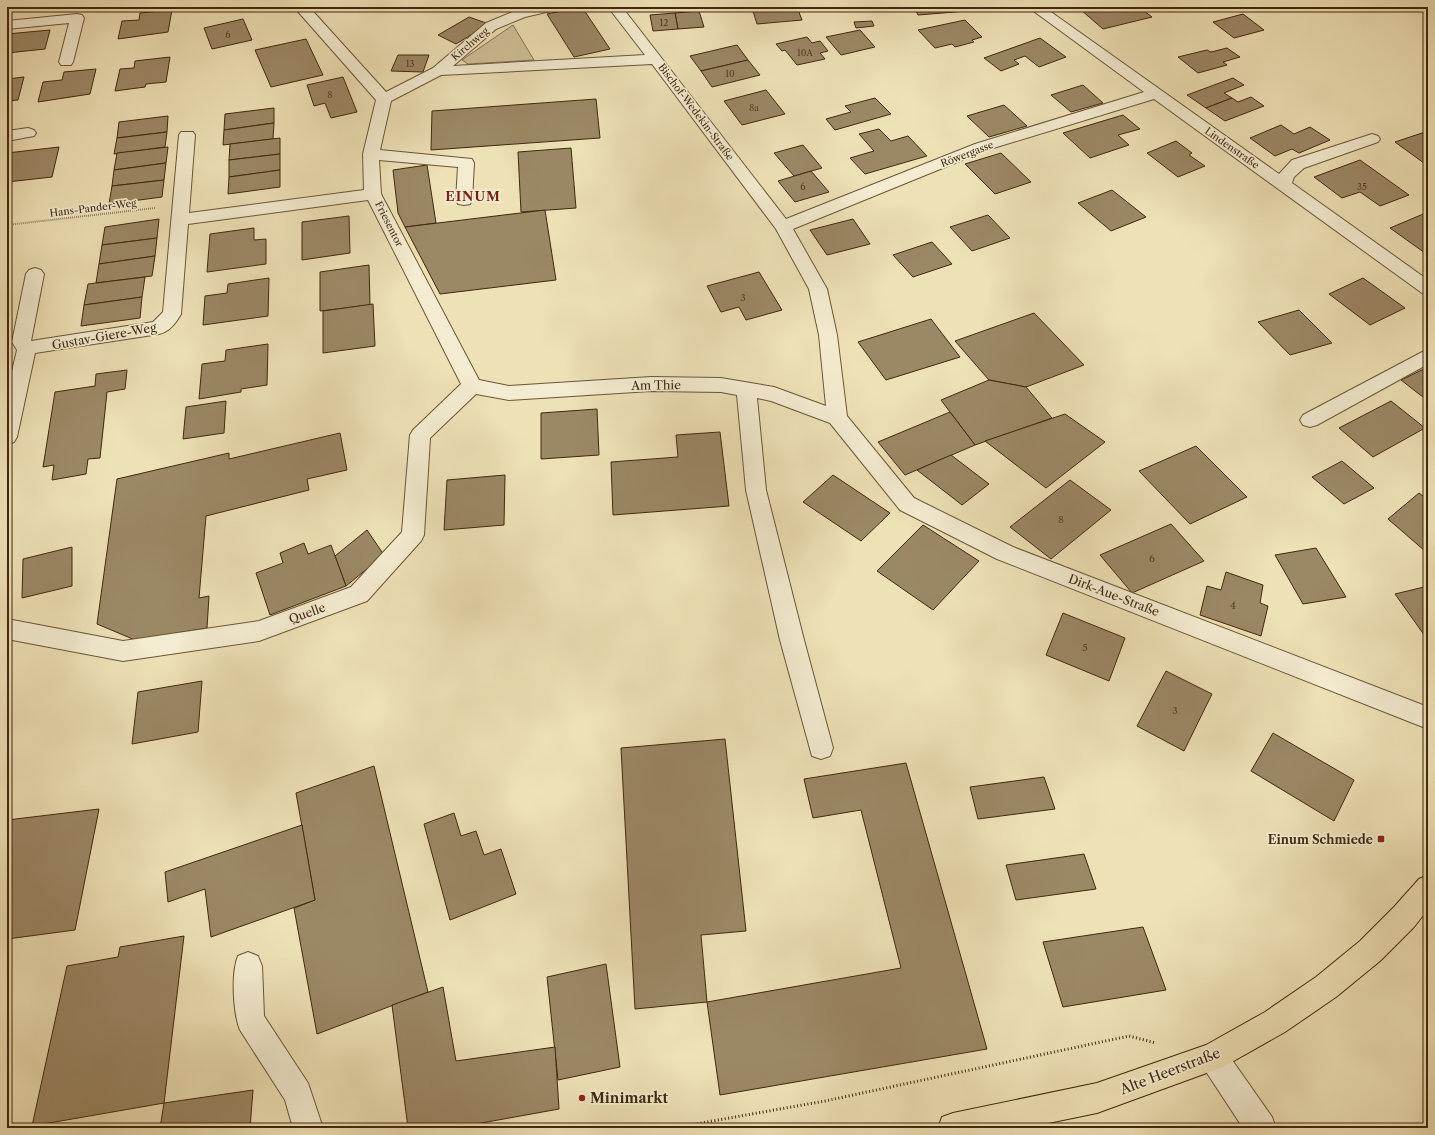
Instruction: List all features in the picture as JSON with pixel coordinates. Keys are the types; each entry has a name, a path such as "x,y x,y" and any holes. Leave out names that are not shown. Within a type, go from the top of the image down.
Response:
{"main road":[{"name":"Alte Heerstraße","path":"953,1128 1097,1098 1213,1056 1275,1022 1326,987 1370,951 1404,917 1428,888"}],"street":[{"path":"301,7 384,99"},
{"name":"Kirchweg","path":"438,71 492,26 520,14 550,7"},
{"path":"615,7 656,59"},
{"name":"Lindenstraße","path":"1042,8 1155,94 1428,289"},
{"path":"7,25 77,18 66,62"},
{"name":"Bischof-Wedekin-Straße","path":"384,99 438,71 656,59 783,227 818,289 828,335 837,418"},
{"name":"Röwergasse","path":"783,227 981,147 1155,94"},
{"name":"Friesentor","path":"384,99 371,154 373,194 472,386"},
{"path":"7,136 28,133"},
{"name":"Gustav-Giere-Weg","path":"27,348 159,328 172,314 187,135"},
{"path":"1282,184 1287,175 1298,164 1372,139"},
{"path":"371,154 466,163 464,200"},
{"path":"181,213 373,194"},
{"path":"7,437 27,348 21,342 35,274"},
{"path":"1310,420 1428,356"},
{"name":"Am Thie","path":"472,386 509,393 651,384 721,385 774,394 837,418"},
{"name":"Quelle","path":"7,629 123,651 259,631 359,594 413,535 420,435 472,386"},
{"path":"746,390 756,490 792,640 821,748"},
{"name":"Dirk-Aue-Straße","path":"837,418 907,504 1005,553 1428,718"},
{"path":"248,966 250,1020 298,1093 308,1128"},
{"path":"1213,1056 1261,1128"}],"path":[{"name":"Hans-Pander-Weg","path":"7,225 181,213"},
{"path":"673,1128 825,1101 1129,1036 1160,1043"}],"shaded area":[{"path":"513,25 534,60 468,64 462,60"}],"building":[{"path":"38,7 72,7 37,11"},
{"path":"511,7 537,7 514,12"},
{"path":"582,7 610,49 574,57 547,14"},
{"path":"797,7 802,20 757,24 752,8"},
{"path":"914,7 965,7 967,11 918,15"},
{"path":"1095,7 1139,7 1152,17 1103,29 1081,10"},
{"path":"172,10 168,32 118,39 122,21 139,20 140,13"},
{"path":"699,11 704,27 678,29 675,13"},
{"path":"675,13 678,29 653,31 650,15"},
{"path":"1243,14 1264,30 1234,38 1213,22"},
{"path":"469,17 489,24 456,44 438,35"},
{"path":"243,19 252,40 212,49 204,28"},
{"path":"965,20 982,37 972,40 974,42 955,47 952,44 935,48 918,30"},
{"path":"872,21 874,26 856,28 854,22"},
{"path":"50,30 45,49 7,53 7,34"},
{"path":"860,30 875,47 841,55 826,37"},
{"path":"807,37 812,43 820,41 828,51 820,53 825,59 797,65 785,50 782,51 776,44"},
{"path":"1040,38 1066,57 1039,67 1025,56 1014,60 1019,64 1001,71 984,58"},
{"path":"306,39 323,75 271,87 255,50"},
{"path":"737,45 748,60 701,71 690,56"},
{"path":"1227,48 1240,57 1223,62 1227,65 1198,73 1178,57 1207,50 1211,52"},
{"path":"398,55 429,55 423,72 391,71"},
{"path":"170,57 166,82 146,84 145,87 115,91 120,69 134,68 135,61"},
{"path":"748,60 760,75 712,87 701,71"},
{"path":"96,69 90,94 38,102 43,82 62,80 64,72"},
{"path":"24,77 18,100 7,101 7,79"},
{"path":"343,77 357,112 331,118 325,103 314,106 307,85"},
{"path":"1233,78 1244,85 1224,93 1232,98 1206,108 1187,95"},
{"path":"1083,85 1103,103 1071,112 1051,95"},
{"path":"766,90 785,114 742,125 724,101"},
{"path":"1251,97 1264,106 1225,121 1206,108 1232,98 1238,102"},
{"path":"875,98 891,114 835,130 826,119 851,112 845,106"},
{"path":"596,99 600,138 431,150 432,111"},
{"path":"1004,105 1027,126 989,137 967,116"},
{"path":"274,108 274,123 224,130 225,114"},
{"path":"1123,115 1140,129 1118,135 1129,145 1090,158 1063,133"},
{"path":"168,116 167,132 117,138 119,122"},
{"path":"274,123 273,139 223,145 224,130"},
{"path":"1281,125 1294,134 1310,127 1330,140 1299,153 1292,149 1275,156 1250,138"},
{"path":"879,129 891,141 908,136 927,156 865,174 850,158 874,151 859,134"},
{"path":"1428,131 1428,166 1395,142"},
{"path":"167,132 165,147 114,154 117,138"},
{"path":"280,138 280,154 229,160 230,144"},
{"path":"1176,141 1192,153 1189,155 1205,166 1178,177 1147,153"},
{"path":"803,145 822,168 794,176 774,153"},
{"path":"59,147 52,177 7,182 7,153"},
{"path":"168,147 166,163 114,170 117,153"},
{"path":"571,148 576,208 521,212 518,152"},
{"path":"1001,153 1031,182 995,194 965,164"},
{"path":"280,154 280,170 229,177 229,160"},
{"path":"1360,160 1409,195 1380,206 1360,192 1342,198 1314,177"},
{"path":"166,163 164,180 112,186 114,170"},
{"path":"427,165 436,223 405,227 398,213 393,170"},
{"path":"280,170 280,187 228,194 229,177"},
{"path":"811,171 829,192 795,202 778,181"},
{"path":"164,180 162,197 109,204 112,186"},
{"path":"1112,190 1146,217 1111,231 1078,203"},
{"path":"545,210 556,280 440,294 405,227"},
{"path":"1428,212 1428,252 1425,253 1390,228"},
{"path":"988,215 1010,238 972,251 950,227"},
{"path":"349,216 350,253 302,260 302,222"},
{"path":"159,219 157,238 102,245 105,227"},
{"path":"853,219 870,244 827,255 810,230"},
{"path":"254,228 254,240 266,239 266,264 207,272 210,234"},
{"path":"157,238 155,256 99,264 102,245"},
{"path":"932,242 952,264 913,277 893,255"},
{"path":"155,256 152,276 96,283 99,264"},
{"path":"369,265 370,305 320,311 320,272"},
{"path":"759,272 782,310 746,320 739,307 721,312 707,286"},
{"path":"145,277 142,297 84,305 88,284"},
{"path":"269,278 268,316 203,325 205,296 227,293 228,284"},
{"path":"1363,278 1405,308 1370,325 1329,294"},
{"path":"142,297 140,318 81,326 84,305"},
{"path":"373,304 375,346 323,353 323,311"},
{"path":"1299,310 1332,343 1290,355 1258,322"},
{"path":"1034,313 1084,365 1026,387 989,380 955,341"},
{"path":"931,319 960,357 886,380 858,342"},
{"path":"268,344 267,385 241,389 241,392 199,399 202,364 225,361 226,350"},
{"path":"1428,367 1428,401 1401,380"},
{"path":"127,370 125,389 107,392 100,458 88,459 86,474 52,480 54,465 43,467 55,392 95,386 96,374"},
{"path":"989,380 1026,387 1052,418 975,445 941,400"},
{"path":"226,401 224,433 183,439 186,407"},
{"path":"1391,401 1425,428 1373,457 1339,428"},
{"path":"597,409 599,455 541,459 541,413"},
{"path":"950,412 975,445 905,475 878,442"},
{"path":"1065,414 1105,442 1046,488 985,441"},
{"path":"720,432 729,506 613,515 611,462 678,457 676,435"},
{"path":"340,433 347,470 307,479 309,490 206,516 199,598 209,596 207,628 135,640 97,624 117,479 229,453 229,459"},
{"path":"1196,446 1247,497 1190,524 1139,471"},
{"path":"951,455 989,484 962,505 917,470"},
{"path":"1342,461 1374,488 1344,504 1312,477"},
{"path":"505,475 504,525 444,530 447,480"},
{"path":"833,475 890,513 861,541 803,502"},
{"path":"1070,480 1111,510 1051,559 1010,527"},
{"path":"1419,493 1428,500 1428,549 1425,551 1388,519"},
{"path":"1171,524 1204,561 1132,593 1100,555"},
{"path":"923,525 979,561 933,610 877,571"},
{"path":"367,530 384,555 346,586 335,556"},
{"path":"304,543 308,554 331,545 346,586 270,615 256,573 283,563 280,553"},
{"path":"72,547 72,586 22,598 23,559"},
{"path":"1316,548 1346,597 1303,604 1275,555"},
{"path":"1226,572 1263,585 1260,603 1268,606 1261,636 1200,615 1207,586 1221,590"},
{"path":"1428,586 1428,639 1427,639 1395,594"},
{"path":"1063,613 1125,638 1109,681 1046,655"},
{"path":"1166,671 1212,694 1184,751 1137,726"},
{"path":"202,681 198,732 132,744 138,692"},
{"path":"1273,733 1354,780 1334,821 1251,771"},
{"path":"725,739 746,931 701,935 707,1002 635,1009 621,748"},
{"path":"906,763 987,1049 720,1095 707,1002 901,968 861,810 813,818 804,779"},
{"path":"374,766 428,992 317,1034 294,908 315,900 296,793"},
{"path":"1044,777 1055,809 978,819 970,787"},
{"path":"99,809 75,930 7,939 7,820"},
{"path":"454,813 461,836 476,831 484,855 501,849 516,894 450,920 424,824"},
{"path":"302,825 315,900 211,937 205,889 168,902 165,872"},
{"path":"1084,854 1096,889 1016,900 1006,865"},
{"path":"1143,927 1166,990 1063,1007 1043,942"},
{"path":"184,936 164,1103 32,1126 67,966 118,957 120,947"},
{"path":"606,964 620,1067 558,1080 547,977"},
{"path":"443,987 456,1061 555,1047 559,1109 454,1128 408,1128 392,1005"},
{"path":"253,1090 250,1128 160,1128 164,1103"}],"place":[{"name":"Einum Schmiede","path":"1381,839"},
{"name":"Minimarkt","path":"582,1098"}],"district":[{"name":"EINUM","path":"473,196"}]}
